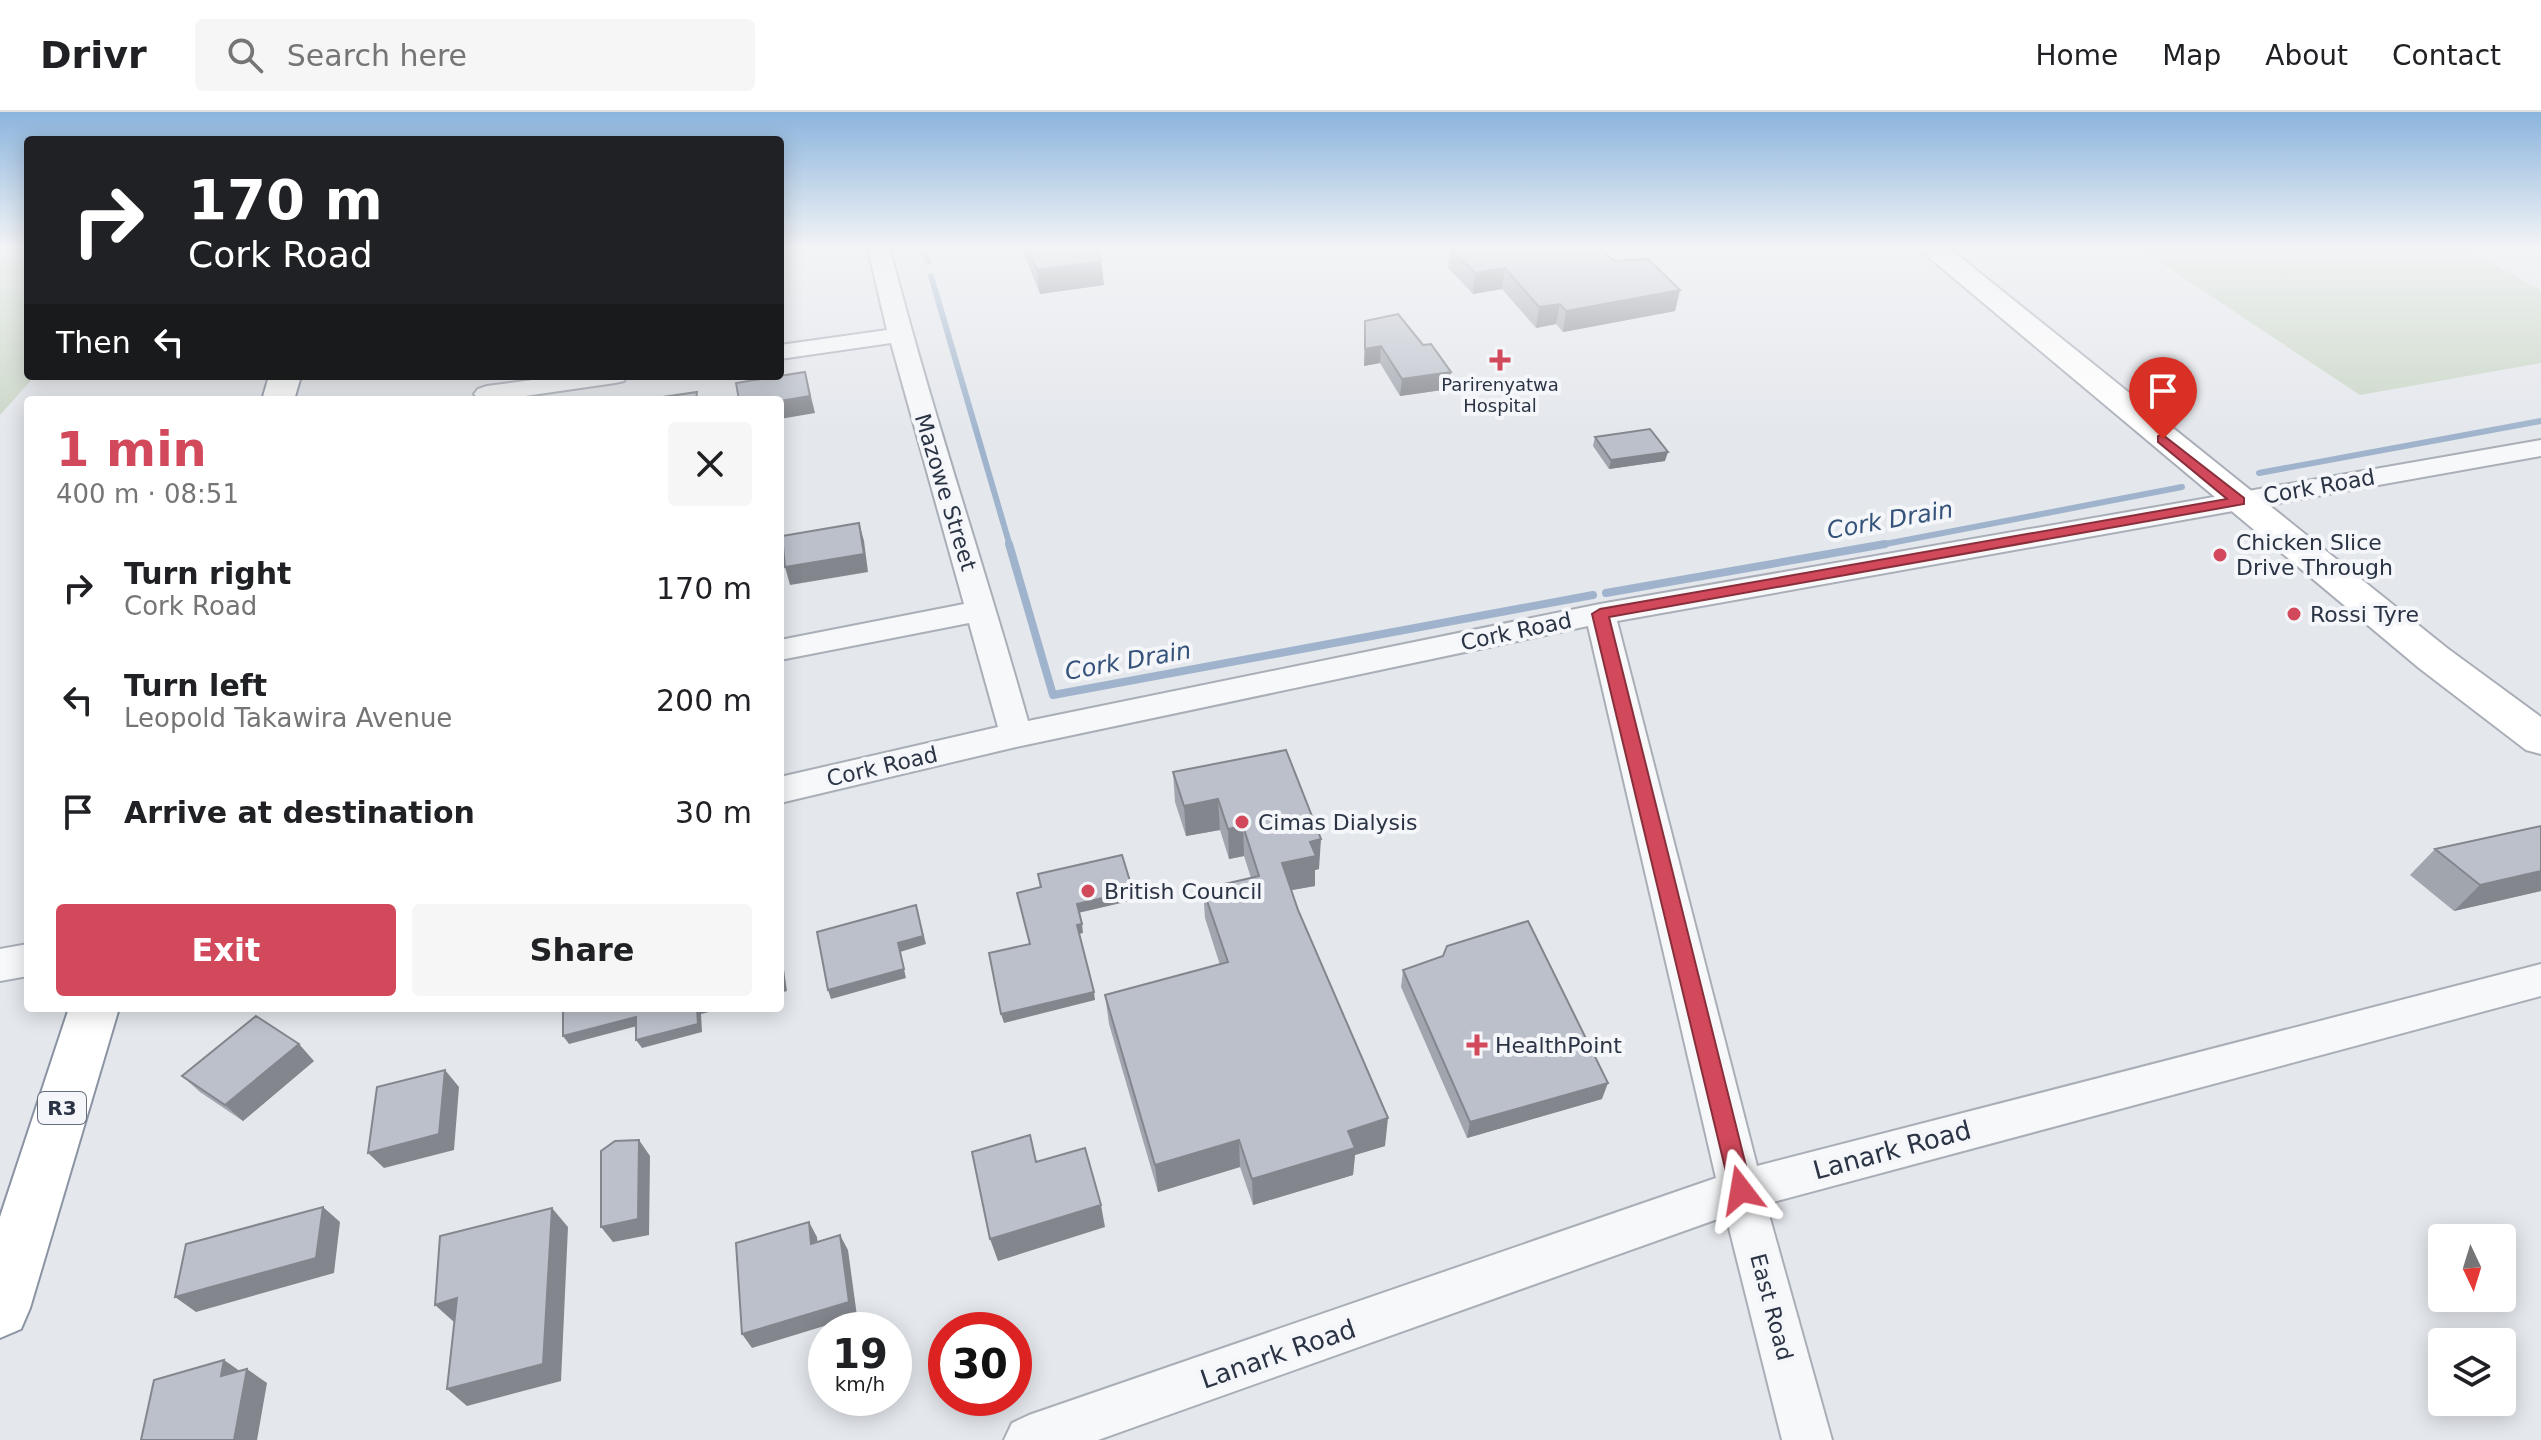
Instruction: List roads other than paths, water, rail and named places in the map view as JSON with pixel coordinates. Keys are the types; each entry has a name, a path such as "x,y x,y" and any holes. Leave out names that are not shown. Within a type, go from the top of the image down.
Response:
{"main road":[{"path":"2008,311 2433,658 2541,739"},
{"name":"R3","path":"0,1308 93,1012"}],"street":[{"name":"Mazowe Street","path":"894,311 983,610 1016,735"},
{"path":"784,351 900,335"},
{"path":"487,394 587,380"},
{"name":"Cork Road","path":"784,789 1016,735 1600,614 2541,448"},
{"path":"784,649 983,610"},
{"name":"East Road","path":"1600,614 1741,1190 1807,1440"},
{"path":"0,965 24,961"},
{"name":"Lanark Road","path":"1029,1440 1741,1190 2541,980"}],"waterway":[{"name":"Cork Drain","path":"941,311 1010,546"},
{"name":"Cork Drain","path":"2259,473 2541,421"},
{"name":"Cork Drain","path":"1875,546 2182,487"},
{"name":"Cork Drain","path":"1009,544 1053,695 1593,595"},
{"name":"Cork Drain","path":"1606,593 1885,544"}],"place":[{"name":"Parirenyatwa Hospital","path":"1500,360"},
{"name":"Chicken Slice Drive Through","path":"2220,555"},
{"name":"Rossi Tyre","path":"2294,614"},
{"name":"Cimas Dialysis","path":"1242,822"},
{"name":"British Council","path":"1088,891"},
{"name":"HealthPoint","path":"1477,1045"}]}
